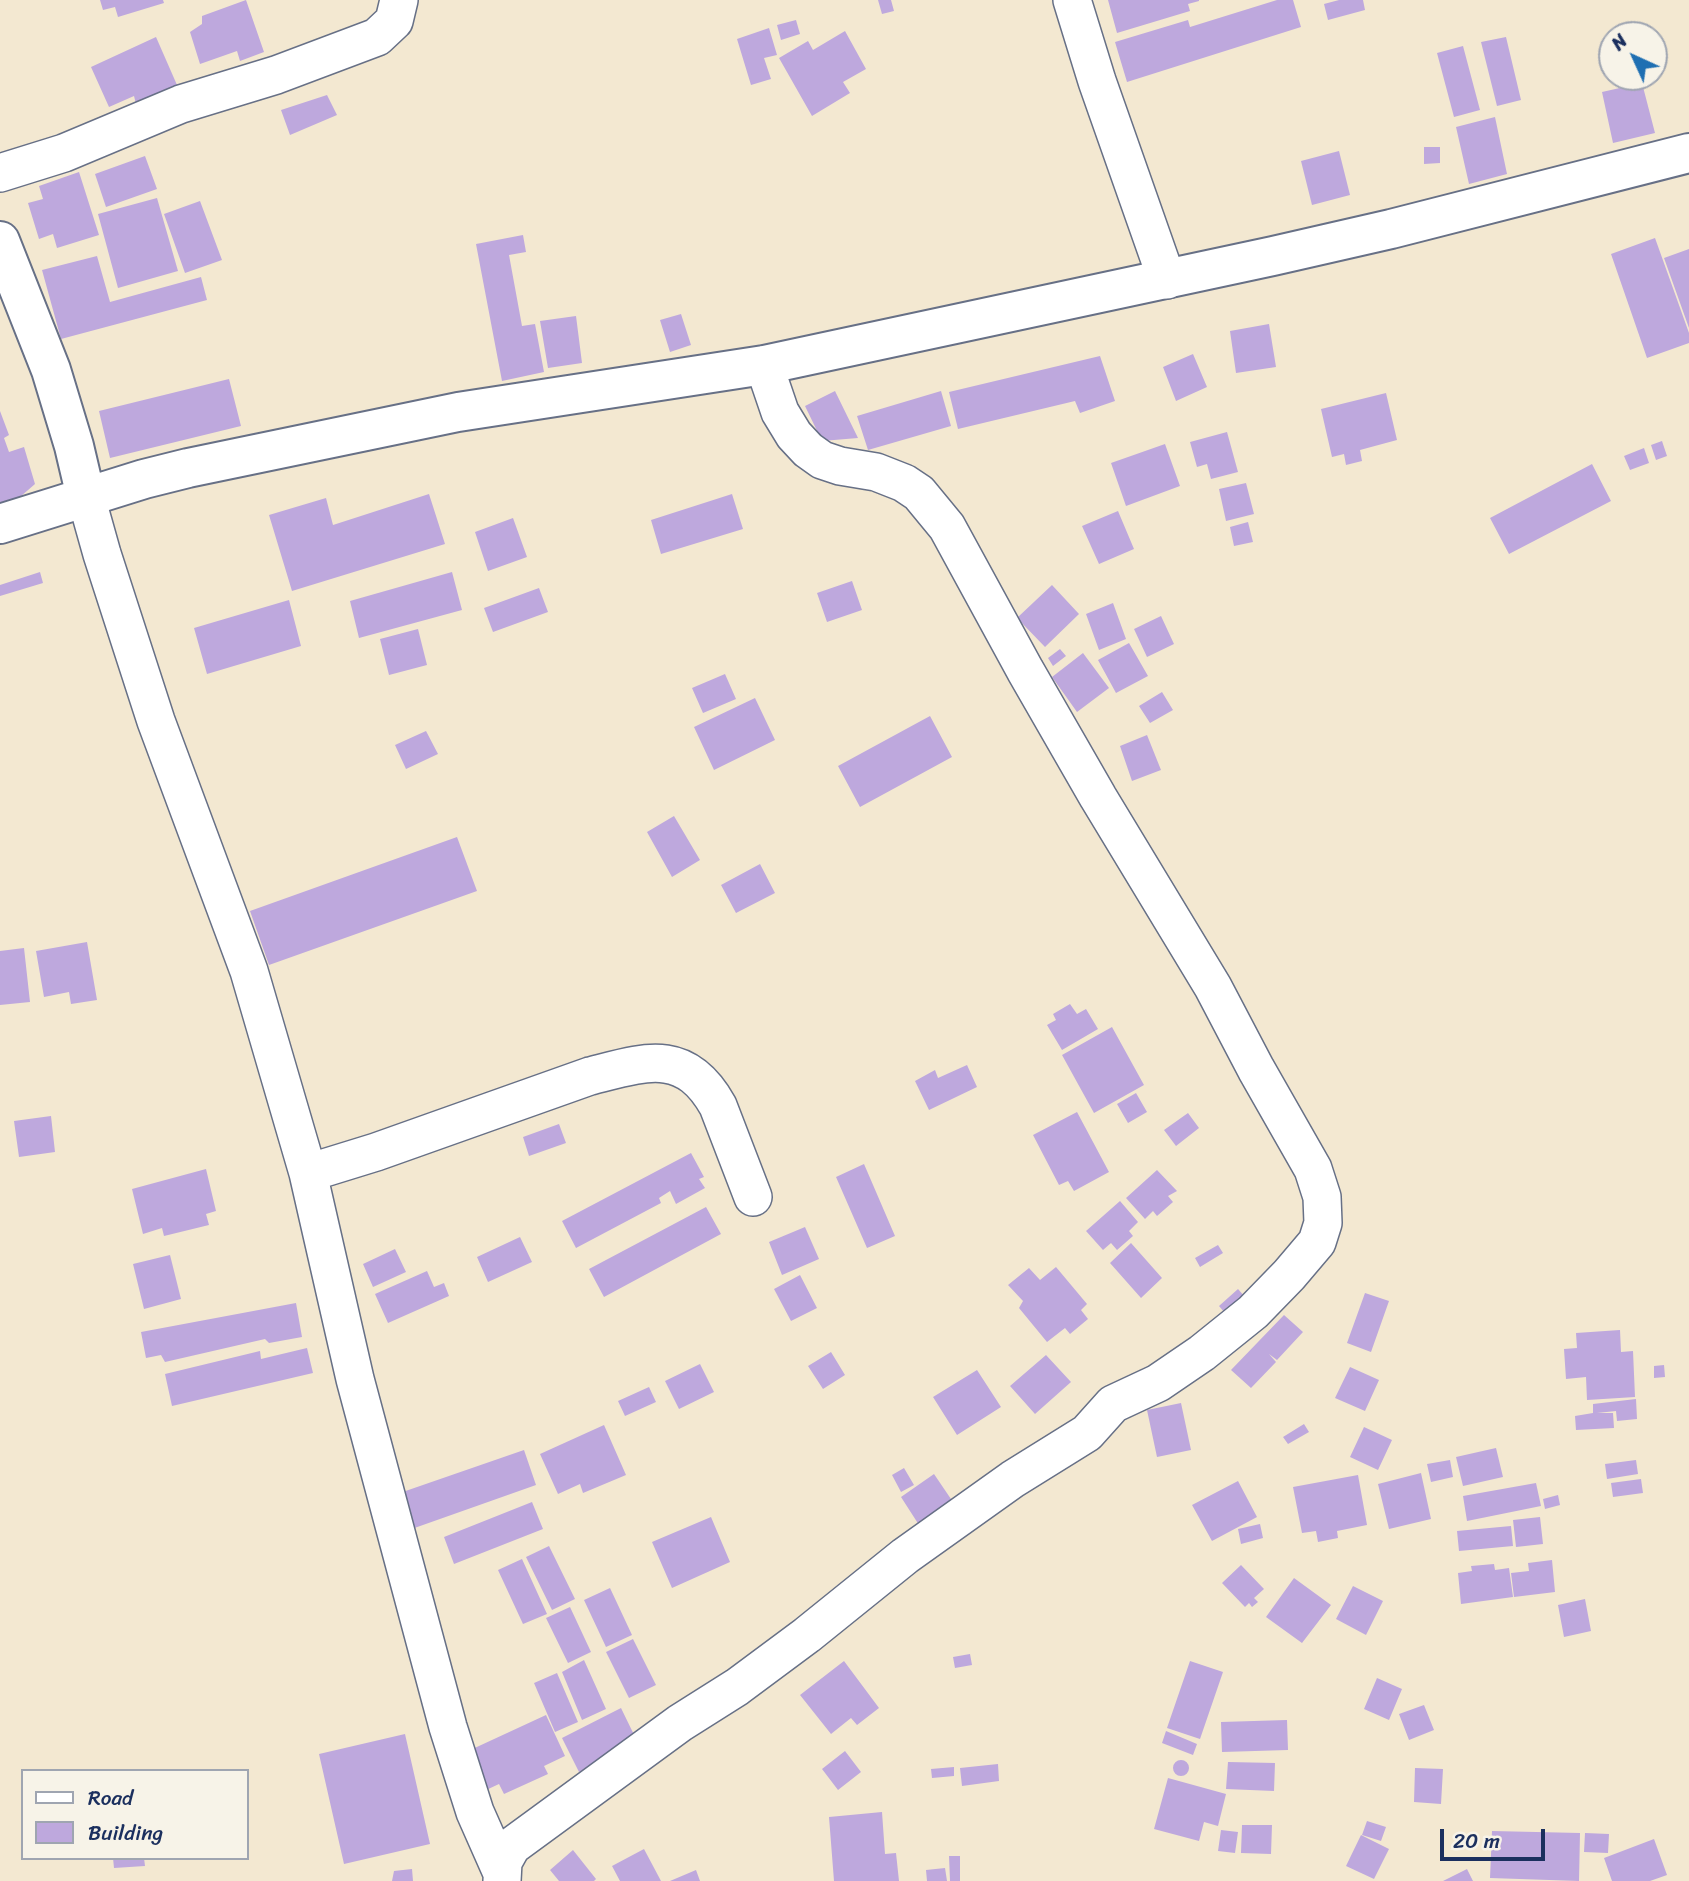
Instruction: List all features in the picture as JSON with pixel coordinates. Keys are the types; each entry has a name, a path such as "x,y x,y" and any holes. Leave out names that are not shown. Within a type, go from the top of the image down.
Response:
{"street":[{"path":"0,173 64,153 181,104 276,75 377,37 394,21 398,0"},
{"path":"1072,0 1097,81 1167,280"},
{"path":"0,524 188,468 458,411 764,365 1167,280 1391,229 1689,153"},
{"path":"0,241 51,370 102,554 156,721 249,971 308,1172 355,1379 448,1727 475,1812 502,1877"},
{"path":"502,1877 506,1854 512,1846 680,1723 737,1687 905,1556 1013,1479 1087,1433 1113,1404 1158,1383 1202,1353 1253,1312 1289,1275 1317,1242 1323,1223 1322,1197 1313,1169 1213,987 1098,797 947,527 919,493 904,483 876,472 822,460 808,450 794,435 780,412 764,365"},
{"path":"308,1172 376,1152 590,1076 664,1063 688,1070 710,1093 718,1106 753,1196"}],"building":[{"path":"100,0 163,0 164,3 118,17 115,7 103,10"},
{"path":"246,0 264,52 240,61 237,51 200,64 190,32 202,24 202,16"},
{"path":"878,0 891,0 894,11 882,14"},
{"path":"1108,0 1199,1 1188,4 1190,11 1117,33"},
{"path":"1277,0 1293,0 1301,27 1127,82 1115,42 1188,20 1190,27"},
{"path":"1339,0 1363,0 1365,10 1328,20 1324,4"},
{"path":"796,20 800,34 781,40 777,25"},
{"path":"769,28 777,55 764,58 771,79 751,85 737,39"},
{"path":"845,31 866,69 843,82 850,93 812,116 779,58 808,41 813,50"},
{"path":"156,37 177,85 136,104 134,96 109,107 91,67"},
{"path":"1506,37 1521,100 1497,106 1481,42"},
{"path":"1463,46 1480,110 1454,117 1437,53"},
{"path":"1644,91 1655,133 1613,143 1602,92"},
{"path":"327,95 337,115 290,135 281,110"},
{"path":"1495,117 1507,174 1469,184 1456,127"},
{"path":"1424,147 1440,147 1440,163 1424,164"},
{"path":"1339,151 1350,195 1312,205 1301,161"},
{"path":"145,156 157,189 106,207 95,174"},
{"path":"79,172 99,235 57,248 53,234 39,239 28,203 43,199 39,186"},
{"path":"157,198 178,271 118,288 98,214"},
{"path":"200,201 222,260 185,273 164,214"},
{"path":"523,235 526,252 509,255 522,326 535,324 544,372 502,381 476,244"},
{"path":"1655,238 1689,333 1689,343 1647,358 1611,254"},
{"path":"1689,249 1689,328 1664,258"},
{"path":"97,256 110,302 201,277 207,300 61,339 42,270"},
{"path":"681,314 691,345 670,352 660,320"},
{"path":"576,316 582,363 548,368 540,321"},
{"path":"1269,324 1276,367 1236,373 1230,331"},
{"path":"1193,354 1207,387 1176,401 1163,367"},
{"path":"1100,356 1115,401 1080,413 1075,401 958,429 949,392"},
{"path":"229,379 241,426 110,458 99,411"},
{"path":"835,391 858,438 822,441 805,406"},
{"path":"941,391 951,426 868,450 857,416"},
{"path":"1386,393 1397,440 1360,450 1362,461 1346,465 1344,454 1332,457 1321,409"},
{"path":"0,411 9,435 4,438 9,452 24,447 35,484 20,497 0,503"},
{"path":"1227,432 1238,472 1211,479 1207,464 1197,467 1190,442"},
{"path":"1662,441 1667,456 1656,460 1651,445"},
{"path":"1165,444 1180,486 1126,506 1111,463"},
{"path":"1644,448 1649,463 1630,470 1624,456"},
{"path":"1592,464 1611,501 1509,554 1490,518"},
{"path":"1246,483 1254,514 1226,521 1219,489"},
{"path":"429,494 445,544 292,591 269,515 326,498 333,525"},
{"path":"732,494 743,529 661,554 651,520"},
{"path":"1118,511 1134,549 1099,564 1082,526"},
{"path":"513,518 527,557 488,571 475,532"},
{"path":"1248,522 1253,542 1234,546 1230,527"},
{"path":"40,572 43,583 0,596 0,585"},
{"path":"452,572 462,610 359,638 350,601"},
{"path":"852,581 862,610 827,622 817,593"},
{"path":"1052,585 1079,614 1045,647 1017,618"},
{"path":"539,588 548,612 493,632 484,608"},
{"path":"289,600 301,646 207,674 194,628"},
{"path":"1113,603 1126,639 1099,650 1086,614"},
{"path":"1161,616 1174,644 1147,657 1134,629"},
{"path":"418,629 427,665 389,675 380,639"},
{"path":"1129,643 1148,676 1116,693 1098,660"},
{"path":"1060,649 1066,656 1053,666 1048,658"},
{"path":"1083,653 1109,688 1077,712 1052,677"},
{"path":"725,674 736,699 703,713 692,688"},
{"path":"1162,692 1173,710 1150,723 1139,706"},
{"path":"755,698 775,740 714,770 694,727"},
{"path":"930,716 952,757 860,807 838,766"},
{"path":"426,731 438,754 406,769 395,745"},
{"path":"1147,735 1161,770 1132,781 1120,746"},
{"path":"674,816 700,860 672,877 647,832"},
{"path":"457,837 477,891 269,965 250,911"},
{"path":"760,864 775,893 736,913 721,885"},
{"path":"87,942 97,1000 71,1004 69,992 44,997 36,951"},
{"path":"24,948 30,1002 0,1005 0,951"},
{"path":"1070,1004 1077,1014 1086,1009 1098,1029 1062,1050 1047,1025 1056,1020 1053,1014"},
{"path":"1112,1027 1144,1085 1094,1113 1062,1055"},
{"path":"967,1065 977,1087 929,1110 915,1081 935,1070 938,1078"},
{"path":"1136,1093 1147,1112 1128,1123 1117,1104"},
{"path":"1077,1112 1109,1172 1074,1191 1068,1181 1059,1185 1033,1135"},
{"path":"1188,1113 1199,1128 1176,1146 1164,1130"},
{"path":"51,1116 55,1152 19,1157 14,1121"},
{"path":"559,1124 566,1143 529,1156 523,1137"},
{"path":"691,1153 704,1177 699,1179 705,1188 676,1204 670,1191 659,1198 661,1203 576,1248 562,1221"},
{"path":"864,1164 895,1236 867,1248 836,1177"},
{"path":"206,1169 216,1211 206,1214 209,1225 164,1236 162,1228 143,1234 132,1189"},
{"path":"1157,1170 1177,1191 1168,1196 1173,1202 1157,1216 1153,1211 1145,1219 1126,1198"},
{"path":"1120,1201 1138,1222 1129,1231 1133,1236 1117,1250 1111,1243 1103,1250 1086,1231"},
{"path":"706,1207 721,1234 604,1297 589,1269"},
{"path":"805,1227 819,1259 782,1275 769,1242"},
{"path":"520,1237 532,1262 488,1282 477,1257"},
{"path":"1131,1243 1162,1278 1141,1298 1110,1263"},
{"path":"1218,1245 1223,1253 1200,1267 1195,1258"},
{"path":"395,1249 406,1272 373,1287 363,1264"},
{"path":"170,1255 181,1299 144,1309 133,1264"},
{"path":"1056,1267 1087,1304 1081,1310 1088,1319 1070,1334 1065,1328 1047,1342 1019,1308 1023,1301 1008,1285 1029,1268 1040,1280"},
{"path":"427,1271 434,1287 444,1283 449,1296 388,1323 375,1294"},
{"path":"800,1275 817,1308 791,1321 774,1289"},
{"path":"1238,1289 1245,1297 1225,1313 1219,1306"},
{"path":"1365,1293 1389,1301 1371,1352 1347,1343"},
{"path":"296,1303 302,1337 269,1343 265,1339 165,1362 161,1355 146,1358 141,1332"},
{"path":"1284,1315 1303,1332 1277,1360 1269,1354 1276,1362 1251,1388 1231,1370"},
{"path":"1620,1330 1621,1352 1633,1351 1635,1397 1587,1400 1586,1377 1566,1379 1564,1349 1577,1348 1576,1333"},
{"path":"307,1348 313,1373 172,1406 165,1374 260,1351 261,1359"},
{"path":"831,1352 845,1375 823,1389 808,1366"},
{"path":"1046,1355 1071,1382 1035,1414 1010,1386"},
{"path":"700,1364 714,1392 679,1409 665,1381"},
{"path":"1664,1365 1665,1377 1654,1378 1654,1366"},
{"path":"1350,1367 1379,1380 1365,1411 1335,1398"},
{"path":"977,1370 1001,1407 957,1435 933,1397"},
{"path":"649,1387 656,1402 625,1416 618,1401"},
{"path":"1636,1399 1637,1419 1617,1421 1616,1411 1597,1413 1613,1413 1614,1428 1576,1430 1575,1416 1593,1413 1593,1404"},
{"path":"1181,1403 1191,1450 1157,1457 1147,1410"},
{"path":"1304,1424 1309,1432 1288,1444 1283,1437"},
{"path":"604,1425 626,1475 583,1493 580,1484 558,1494 540,1454"},
{"path":"1364,1427 1392,1440 1378,1470 1350,1457"},
{"path":"1496,1448 1503,1477 1463,1486 1456,1457"},
{"path":"524,1450 536,1485 406,1531 394,1495"},
{"path":"1450,1460 1453,1477 1431,1482 1427,1464"},
{"path":"1636,1460 1638,1474 1607,1479 1605,1464"},
{"path":"904,1468 914,1485 901,1492 892,1475"},
{"path":"1421,1473 1431,1519 1389,1529 1378,1484"},
{"path":"934,1474 953,1502 919,1525 901,1497"},
{"path":"1358,1475 1367,1525 1337,1531 1338,1538 1318,1542 1316,1531 1302,1533 1293,1487"},
{"path":"1641,1479 1643,1493 1613,1497 1611,1483"},
{"path":"1238,1481 1257,1517 1212,1541 1192,1505"},
{"path":"1536,1483 1541,1506 1467,1521 1463,1496"},
{"path":"1558,1495 1560,1505 1545,1509 1543,1499"},
{"path":"532,1502 543,1529 454,1564 444,1537"},
{"path":"711,1517 730,1562 672,1588 652,1542"},
{"path":"1540,1517 1543,1544 1516,1547 1513,1520"},
{"path":"1260,1524 1263,1538 1241,1544 1238,1529"},
{"path":"1511,1526 1513,1546 1459,1551 1457,1531"},
{"path":"549,1546 575,1599 552,1610 526,1557"},
{"path":"522,1559 547,1614 523,1624 498,1570"},
{"path":"1552,1560 1555,1592 1514,1597 1511,1573 1529,1571 1528,1563"},
{"path":"1494,1564 1495,1570 1509,1568 1513,1597 1461,1604 1458,1573 1472,1571 1471,1566"},
{"path":"1241,1565 1264,1589 1254,1598 1258,1602 1252,1607 1249,1603 1245,1607 1222,1583"},
{"path":"1294,1578 1331,1605 1302,1643 1266,1617"},
{"path":"1353,1586 1383,1601 1366,1635 1336,1619"},
{"path":"610,1588 632,1635 606,1647 584,1600"},
{"path":"1585,1599 1591,1631 1564,1637 1558,1605"},
{"path":"570,1607 591,1652 568,1663 546,1618"},
{"path":"633,1639 656,1685 629,1698 606,1652"},
{"path":"970,1654 972,1665 955,1668 953,1657"},
{"path":"584,1660 606,1709 582,1720 562,1672"},
{"path":"844,1661 879,1708 857,1725 851,1718 831,1734 800,1695"},
{"path":"1190,1661 1223,1672 1200,1739 1167,1728"},
{"path":"557,1673 578,1722 555,1732 534,1683"},
{"path":"1377,1678 1402,1689 1389,1720 1364,1709"},
{"path":"1424,1705 1434,1730 1409,1740 1399,1714"},
{"path":"621,1708 638,1743 579,1772 562,1738"},
{"path":"546,1715 565,1756 544,1766 548,1774 504,1794 499,1784 484,1791 466,1752"},
{"path":"1287,1720 1288,1750 1222,1752 1221,1722"},
{"path":"1166,1731 1197,1744 1193,1755 1162,1743"},
{"path":"405,1734 430,1844 344,1864 319,1754"},
{"path":"845,1751 861,1772 838,1790 822,1769"},
{"path":"1181,1760 1189,1768 1181,1776 1173,1768"},
{"path":"1228,1762 1275,1763 1274,1791 1226,1789"},
{"path":"998,1764 999,1781 962,1786 960,1768"},
{"path":"954,1767 954,1776 932,1778 931,1769"},
{"path":"1415,1768 1443,1769 1441,1804 1414,1802"},
{"path":"1168,1778 1226,1794 1218,1826 1204,1822 1199,1841 1154,1829"},
{"path":"882,1812 885,1854 896,1853 899,1881 834,1881 829,1817"},
{"path":"1367,1821 1386,1827 1381,1841 1362,1835"},
{"path":"1242,1825 1272,1825 1271,1854 1241,1853"},
{"path":"1221,1830 1238,1832 1235,1853 1218,1851"},
{"path":"1492,1831 1580,1833 1579,1881 1490,1878"},
{"path":"1585,1833 1609,1834 1608,1853 1584,1852"},
{"path":"1361,1835 1389,1849 1374,1879 1346,1866"},
{"path":"1654,1839 1667,1875 1650,1881 1612,1881 1604,1858"},
{"path":"644,1849 661,1881 620,1881 612,1866"},
{"path":"573,1850 596,1879 594,1881 559,1881 550,1870"},
{"path":"949,1856 960,1856 960,1881 950,1881"},
{"path":"113,1860 144,1860 145,1866 114,1868"},
{"path":"945,1868 947,1881 927,1881 926,1870"},
{"path":"412,1869 413,1881 392,1881 394,1871"},
{"path":"1467,1869 1473,1881 1443,1881"},
{"path":"696,1870 700,1881 670,1881"}]}
